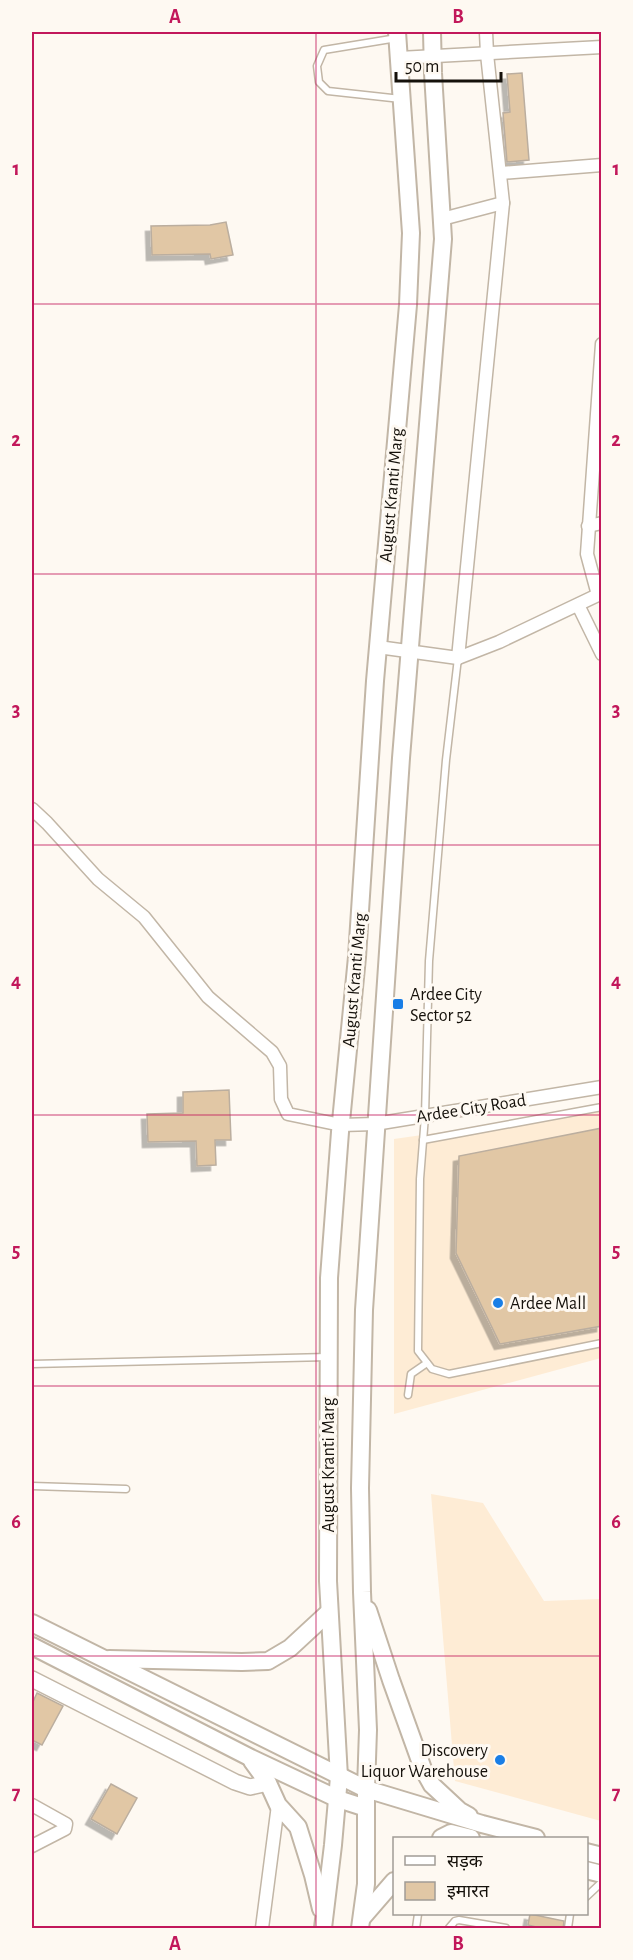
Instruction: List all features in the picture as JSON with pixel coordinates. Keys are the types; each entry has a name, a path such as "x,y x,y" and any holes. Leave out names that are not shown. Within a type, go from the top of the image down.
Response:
{"main road":[{"name":"August Kranti Marg","path":"361,1923 366,1884 368,1730 360,1488 364,1311 375,1124 443,239 432,32"},
{"name":"August Kranti Marg","path":"324,1925 339,1777 329,1612 329,1278 357,957 378,647 408,305 411,233 397,35"},
{"path":"362,1592 423,1769 432,1785 460,1811 482,1824"},
{"path":"103,1659 268,1661 290,1648 329,1612"},
{"path":"32,1623 366,1789 529,1837"},
{"path":"32,1646 251,1758 338,1799 366,1808"},
{"path":"251,1758 268,1783 278,1805 297,1827 313,1875 324,1925"},
{"path":"444,1837 451,1833 464,1837"},
{"path":"361,1923 393,1882"}],"street":[{"path":"458,658 503,203 486,32"},
{"path":"399,58 602,47"},
{"path":"501,173 602,165"},
{"path":"441,219 503,203"},
{"path":"378,647 458,658 499,642 600,594 587,554 602,344"},
{"path":"588,526 602,523"},
{"path":"578,604 596,625 602,654"},
{"name":"Ardee City Road","path":"32,809 98,879 144,917 208,997 272,1052 280,1065 281,1099 288,1114 341,1125 375,1124 602,1087"},
{"path":"32,1679 234,1782 250,1787 268,1783"},
{"path":"32,1805 66,1824 65,1829 60,1833 32,1846"},
{"path":"262,1929 278,1805"}],"lane":[{"path":"397,35 324,50 317,66 319,82 328,91 402,99"},
{"path":"458,658 446,760 429,961 425,1116 420,1179 418,1351 432,1369 449,1374 602,1343"},
{"path":"423,1140 602,1107"},
{"path":"32,1364 329,1356"},
{"path":"408,1395 411,1374 427,1362"},
{"path":"32,1486 126,1489"},
{"path":"588,1895 602,1882"},
{"path":"449,1929 455,1921 459,1920 506,1929"}],"shaded area":[{"name":"Ardee Mall","path":"601,1104 601,1358 394,1414 394,1139"},
{"path":"431,1494 483,1503 544,1601 601,1599 601,1821 455,1781"}],"building":[{"path":"522,73 529,160 507,162 503,113 510,112 507,74"},
{"path":"226,222 233,255 211,259 210,254 152,255 151,226 210,225"},
{"path":"229,1090 231,1140 215,1140 216,1165 197,1166 196,1141 148,1142 147,1114 183,1113 183,1092"},
{"path":"602,1128 602,1326 500,1344 456,1253 459,1156"},
{"path":"37,1693 63,1706 42,1745 32,1740 32,1704"},
{"path":"111,1784 137,1798 117,1834 91,1819"},
{"path":"530,1915 564,1921 563,1929 544,1929 528,1925"}],"place":[{"name":"Ardee City Sector 52","path":"398,1004"},
{"name":"Ardee Mall","path":"498,1303"},
{"name":"Discovery Liquor Warehouse","path":"500,1760"}]}
